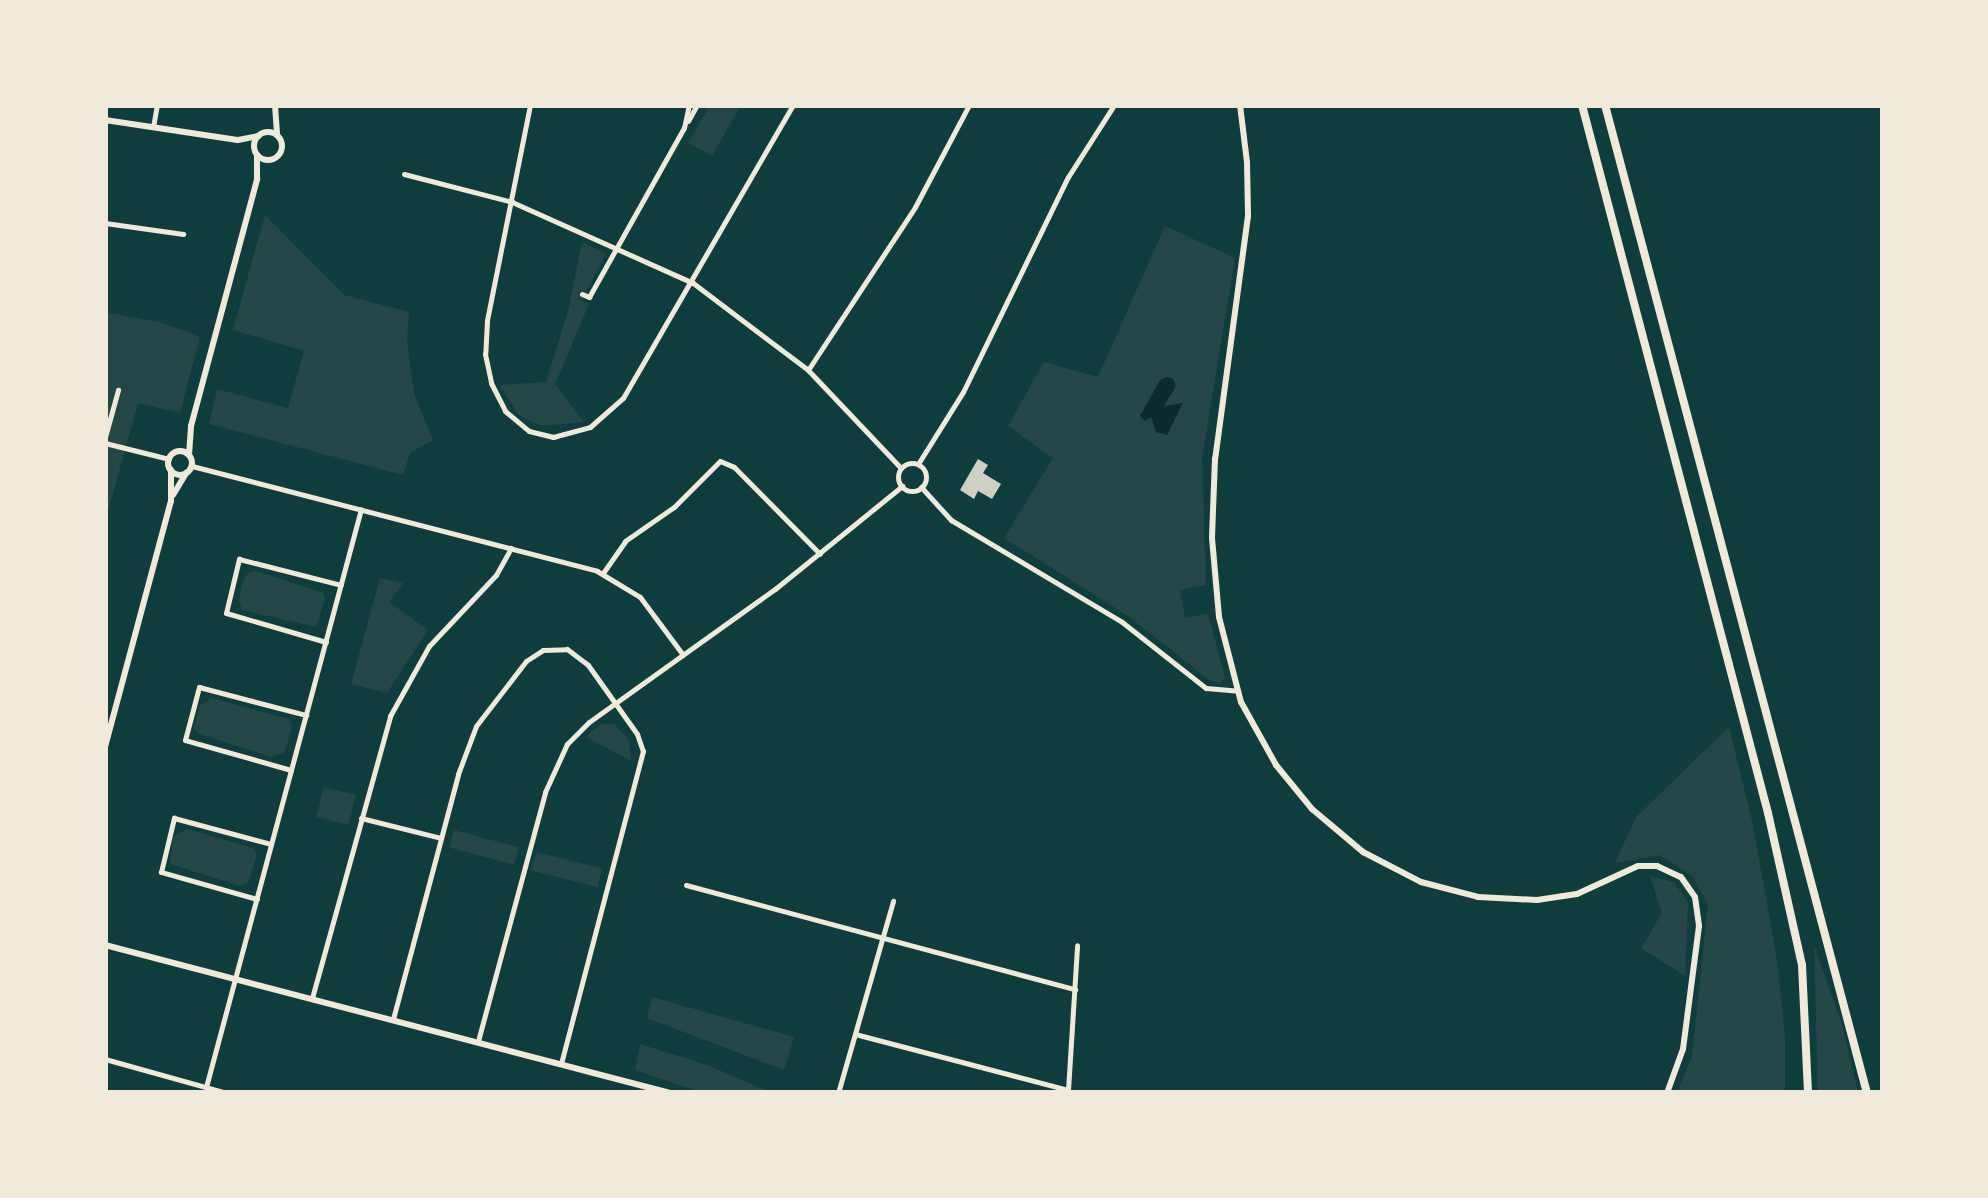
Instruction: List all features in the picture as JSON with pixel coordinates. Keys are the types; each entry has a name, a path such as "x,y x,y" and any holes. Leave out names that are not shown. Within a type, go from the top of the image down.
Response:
{"highway":[{"path":"1582,105 1768,812 1802,965 1808,1093"},
{"path":"1605,105 1866,1093"}],"street":[{"path":"153,127 157,105"},
{"path":"530,105 486,321 485,354 498,400 514,421 532,433 565,436 609,414 691,282 792,105"},
{"path":"684,128 689,105"},
{"path":"582,294 589,298 697,105"},
{"path":"808,370 915,207 969,105"},
{"path":"901,468 918,464 964,392 1065,182 1114,105"},
{"path":"1240,105 1248,162 1248,216 1212,512 1216,590 1238,692 1286,778 1320,818 1362,852 1400,874 1470,896 1526,901 1563,898 1648,865 1681,876 1694,898 1699,926 1685,1041 1667,1093"},
{"path":"105,747 171,501 189,469 191,426 256,184 260,135 275,109"},
{"path":"256,184 282,148 275,109"},
{"path":"105,120 238,140 278,136"},
{"path":"238,140 256,153 274,159"},
{"path":"404,174 511,202 691,282 808,370 901,468"},
{"path":"105,223 183,234"},
{"path":"118,390 105,440 172,456 190,455"},
{"path":"171,501 172,456 191,426"},
{"path":"603,574 625,541 671,510 710,468 723,461 820,554"},
{"path":"918,464 926,475 921,488"},
{"path":"901,468 898,478 902,486 911,490 921,488"},
{"path":"171,470 189,469 361,510 603,574 640,597 684,656"},
{"path":"478,1041 549,779 577,733 820,554 902,486"},
{"path":"921,488 951,520 1130,627 1206,688 1238,692"},
{"path":"206,1088 361,510"},
{"path":"312,998 380,745 401,690 429,646 498,572 511,548"},
{"path":"326,642 226,613 240,559 340,585"},
{"path":"393,1019 441,838 476,726 502,686 534,654 559,648 574,652 616,703 640,739 642,760 562,1063"},
{"path":"291,770 185,740 199,688 306,715"},
{"path":"257,898 160,872 174,818 272,844"},
{"path":"360,818 441,838"},
{"path":"686,886 1075,989"},
{"path":"838,1093 893,901"},
{"path":"105,944 670,1093"},
{"path":"855,1034 1068,1092 1077,945"},
{"path":"105,1059 227,1093"},
{"path":"620,1093 627,1080"}],"shaded area":[{"path":"710,105 741,105 712,156 688,143"},
{"path":"265,215 344,295 409,312 407,341 414,394 433,440 410,453 403,475 209,424 217,389 288,408 304,351 233,330"},
{"path":"1165,226 1235,258 1202,459 1206,585 1180,590 1185,618 1208,614 1225,678 1220,683 1209,680 1131,618 1004,538 1053,458 1008,426 1044,362 1098,377"},
{"path":"582,242 606,254 582,300 589,304 555,384 584,422 540,426 519,415 499,385 546,382 569,308"},
{"path":"105,312 163,323 200,337 180,413 138,403 105,522"},
{"path":"1167,377 1176,386 1164,406 1183,403 1167,435 1156,432 1151,417 1145,421 1140,416 1160,380"},
{"path":"256,571 323,593 325,599 316,627 242,610 239,601 243,582 247,574"},
{"path":"380,578 403,583 389,602 428,630 387,693 351,684"},
{"path":"212,698 289,719 292,726 285,752 272,757 199,734 194,728 199,706"},
{"path":"614,723 629,741 631,761 586,737 599,725"},
{"path":"1729,727 1753,825 1777,960 1785,1035 1785,1093 1677,1093 1692,1056 1708,904 1692,876 1659,855 1615,863 1636,817"},
{"path":"324,787 356,795 349,825 317,817"},
{"path":"187,829 253,848 257,854 249,881 240,886 170,864 173,837"},
{"path":"454,830 519,847 514,865 449,847"},
{"path":"536,852 602,868 597,887 531,870"},
{"path":"1650,876 1674,882 1688,903 1685,976 1641,948 1662,913"},
{"path":"1814,945 1843,1028 1858,1093 1818,1093"},
{"path":"652,997 794,1037 784,1070 647,1018"},
{"path":"640,1044 707,1065 773,1093 704,1093 635,1070"}],"building":[{"path":"978,459 988,465 983,473 1001,484 992,499 978,491 974,499 960,490"}]}
